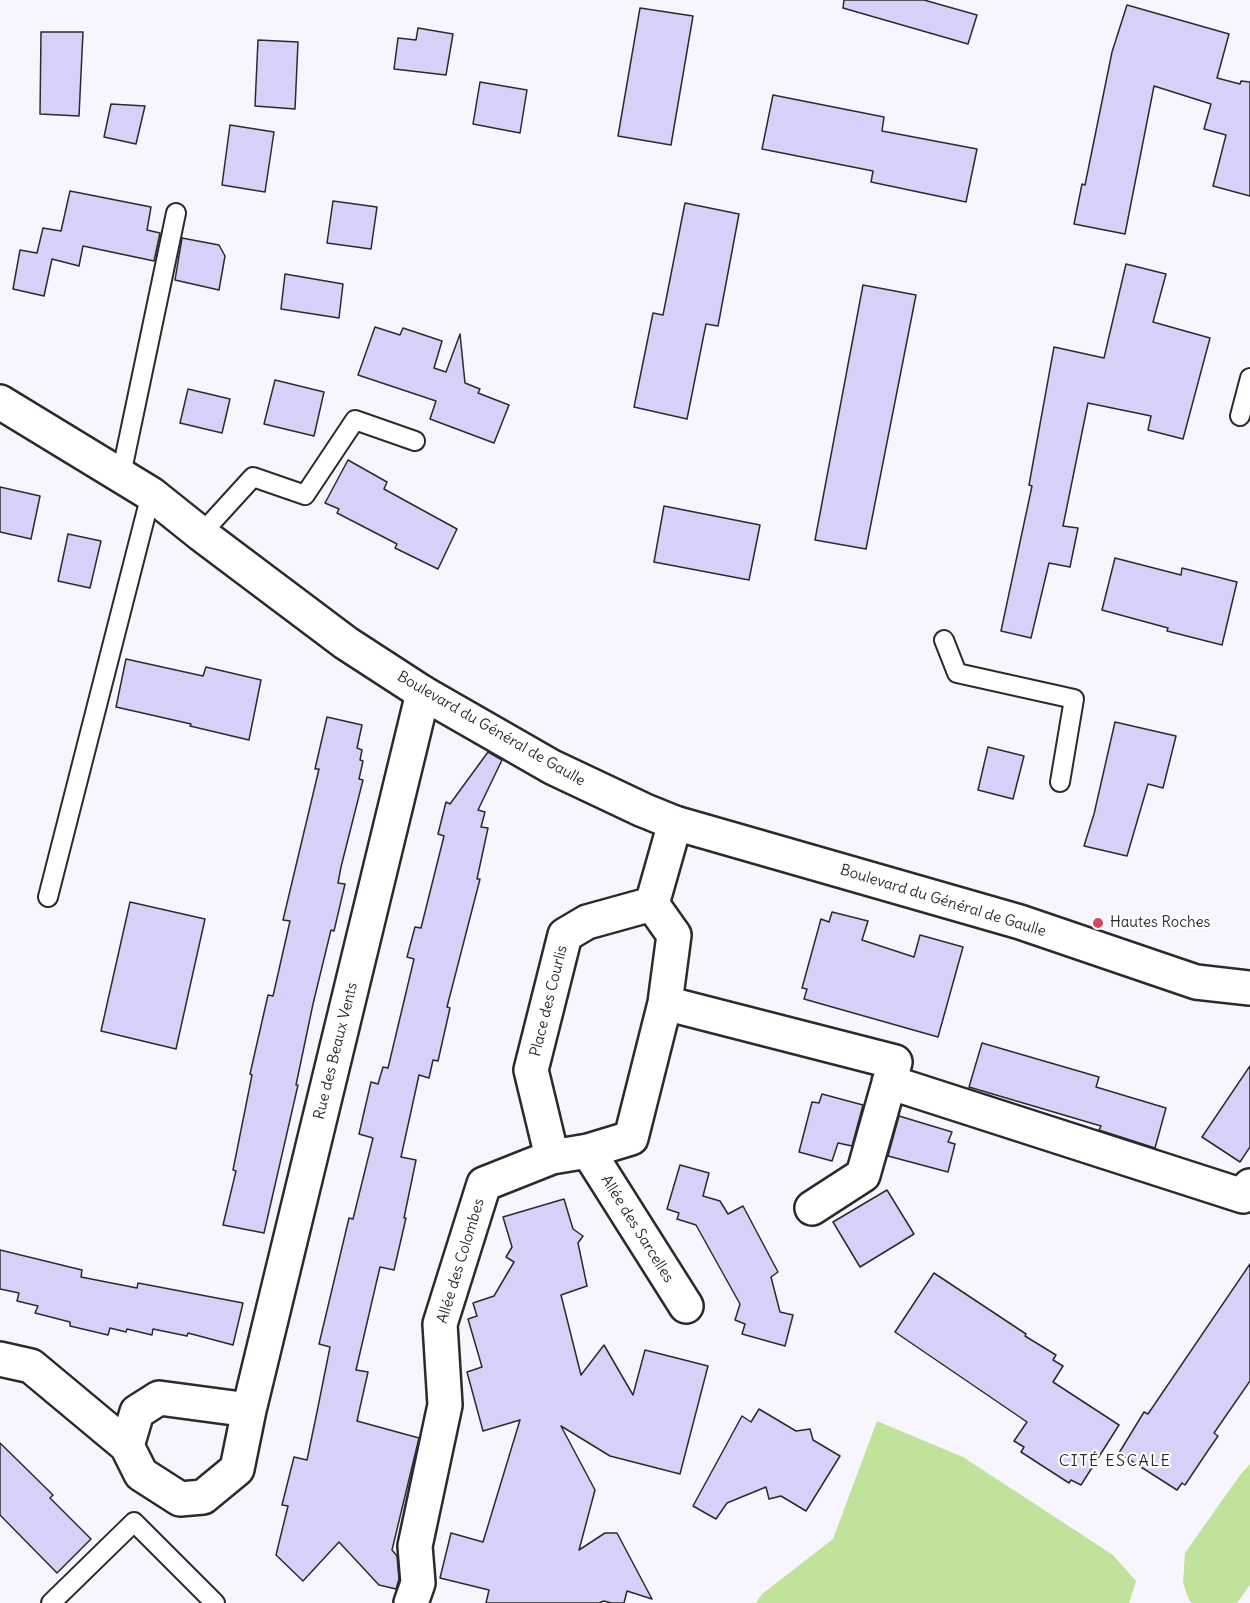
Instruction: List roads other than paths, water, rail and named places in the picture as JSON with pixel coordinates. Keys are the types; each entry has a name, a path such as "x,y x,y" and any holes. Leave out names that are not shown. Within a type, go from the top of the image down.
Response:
{"street":[{"name":"Boulevard du Général de Gaulle","path":"0,402 151,494 346,643 423,693 552,767 643,810 675,823 1020,922 1196,982 1250,988"},
{"name":"Rue des Beaux Vents","path":"0,1359 31,1366 127,1446 141,1474 180,1499 203,1497 237,1469 249,1410 423,693"},
{"path":"652,904 675,823"},
{"name":"Allée des Colombes","path":"411,1603 418,1583 415,1546 445,1404 440,1324 484,1184 552,1157 588,1151 631,1138 664,1002 674,935 652,904"},
{"name":"Place des Courlis","path":"552,1157 531,1070 565,935 586,922 652,904"},
{"path":"664,1002 895,1062 863,1175 812,1208"},
{"path":"889,1082 1243,1196 1250,1186"},
{"name":"Allée des Sarcelles","path":"588,1151 686,1306"},
{"path":"127,1446 137,1412 159,1398 249,1410"}],"lane":[{"path":"120,475 176,213"},
{"path":"1240,416 1250,378"},
{"path":"201,534 253,477 305,495 355,420 415,441"},
{"path":"48,897 151,494"},
{"path":"944,640 957,673 1074,699 1060,782"},
{"path":"51,1603 134,1522 215,1603"}],"place":[{"name":"Hautes Roches","path":"1098,923"}],"district":[{"name":"CITÉ ESCALE","path":"1115,1461"}]}
